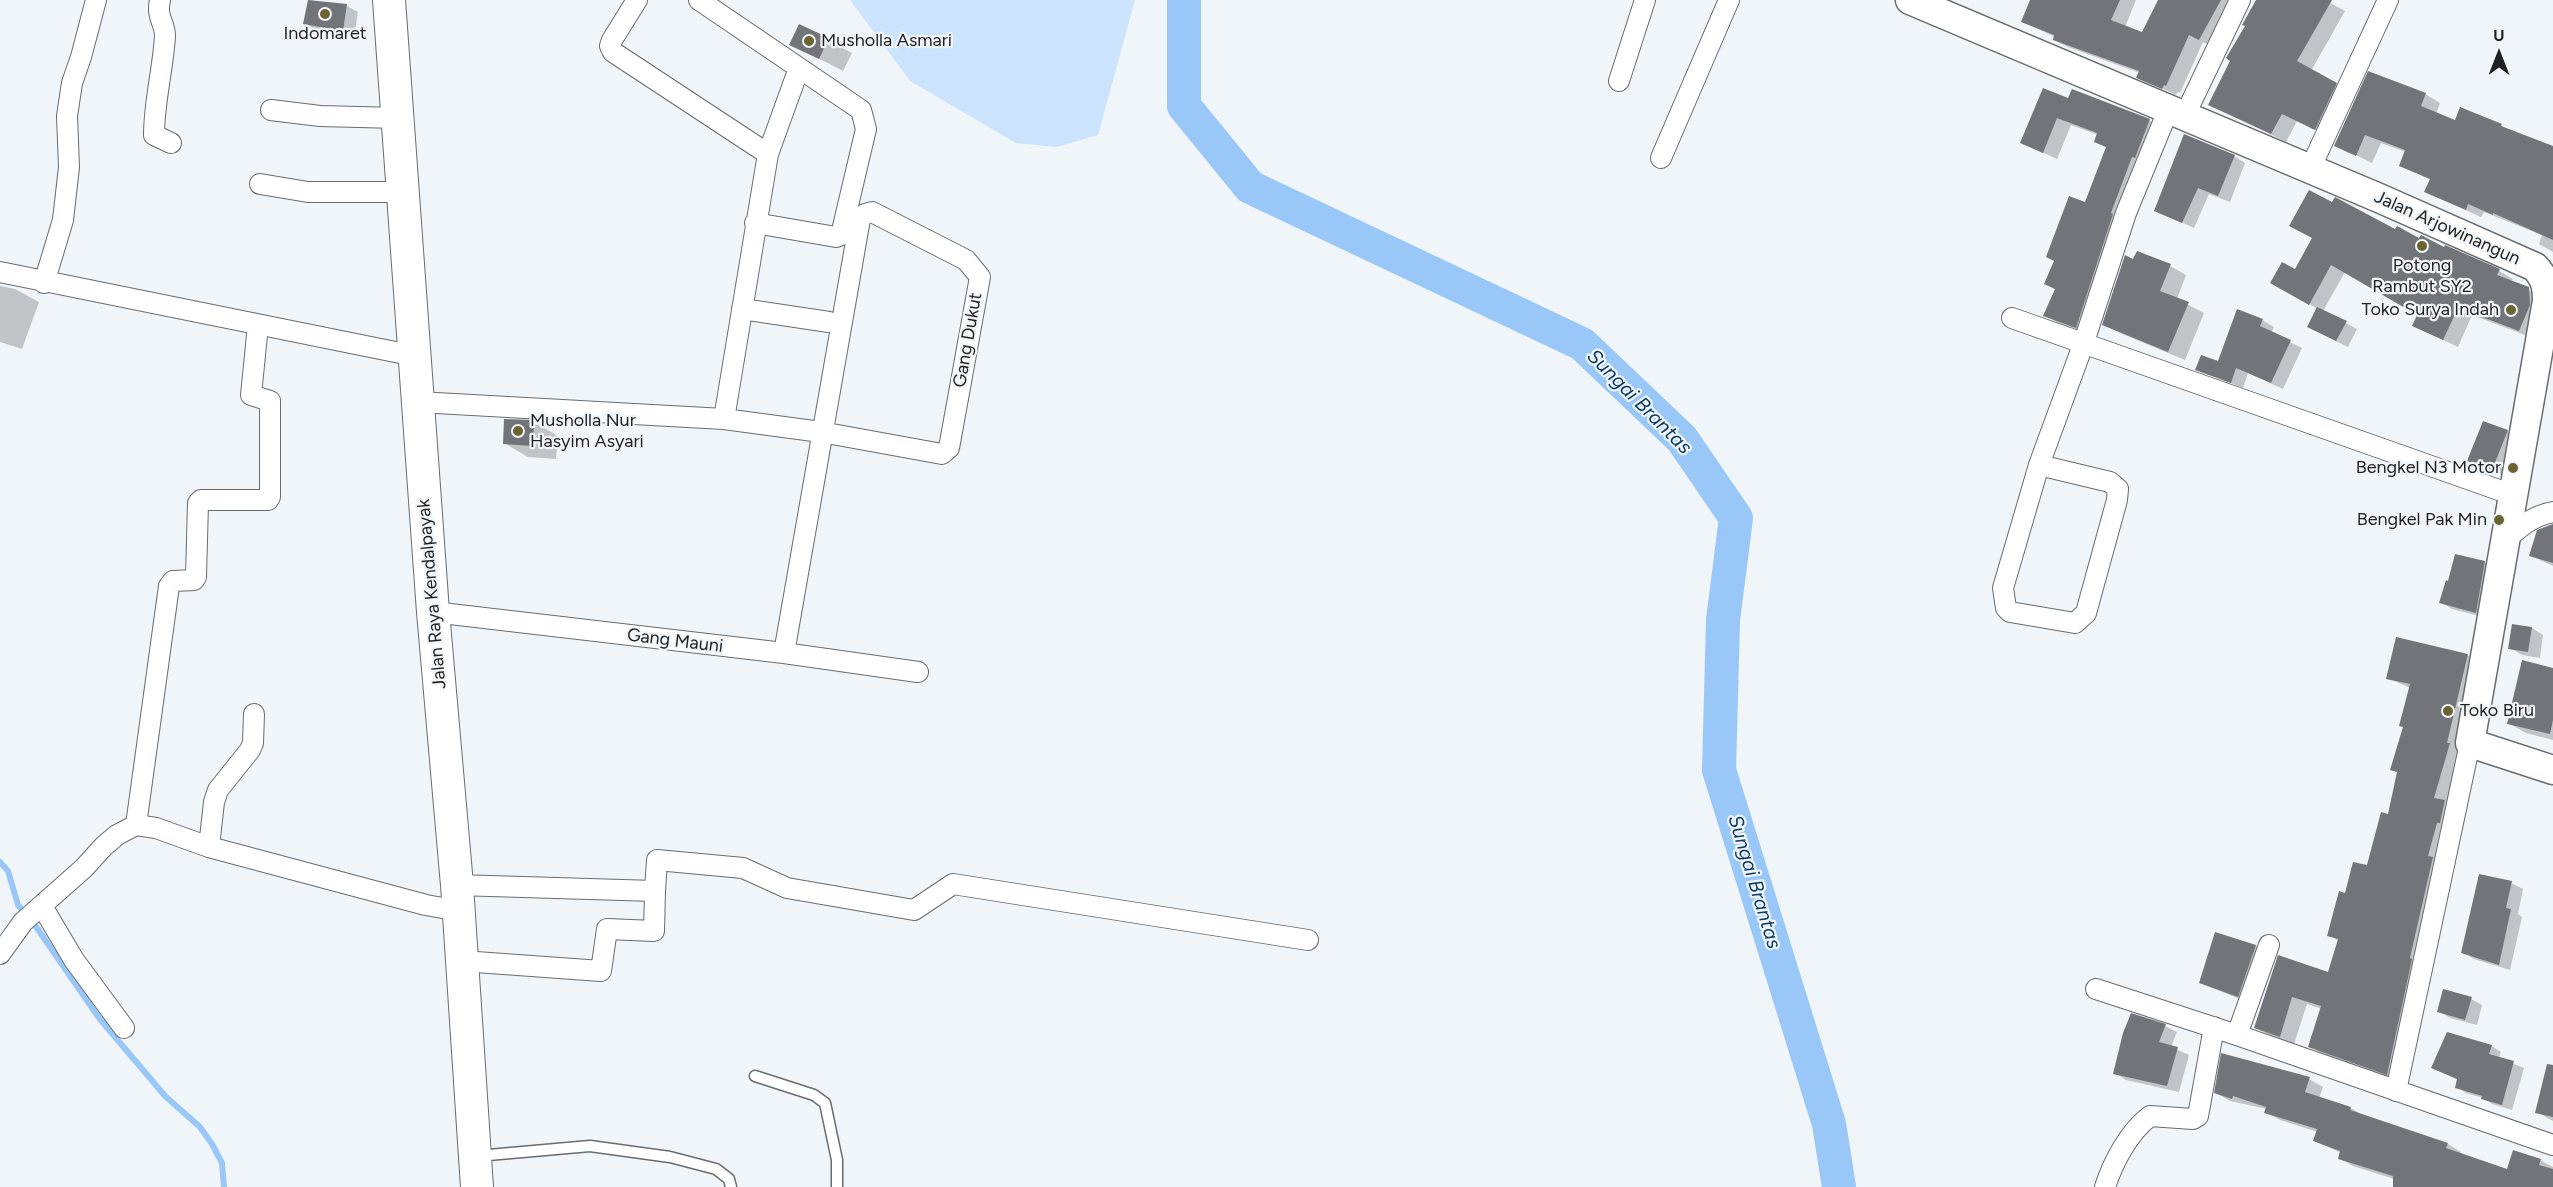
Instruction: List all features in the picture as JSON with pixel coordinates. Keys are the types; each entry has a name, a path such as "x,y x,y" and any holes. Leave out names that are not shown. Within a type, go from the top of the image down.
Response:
{"main road":[{"name":"Jalan Raya Kendalpayak","path":"389,0 433,612 458,898 477,1187"},
{"name":"Jalan Arjowinangun","path":"1910,0 2310,169 2535,267 2544,276 2550,285 2547,301 2546,341 2504,541 2470,743"},
{"path":"2470,743 2553,770"}],"street":[{"path":"44,283 63,220 69,166 67,116 72,83 96,0"},
{"path":"160,0 158,13 165,33 154,116 154,135 171,143"},
{"path":"637,0 612,40 610,46 613,52 768,154"},
{"path":"699,0 861,110 865,119 866,129 841,235 836,237 755,223"},
{"path":"1619,81 1645,0"},
{"path":"1661,158 1729,0"},
{"path":"2039,465 2110,482 2118,489 2086,613 2075,624 2010,612 2005,604 2003,588 2039,465 2083,345 2126,213 2177,112 2240,0"},
{"path":"2310,169 2388,0"},
{"path":"724,419 768,154 799,68"},
{"path":"271,110 331,116 398,118"},
{"path":"260,184 308,192 403,192"},
{"name":"Gang Dukut","path":"872,212 966,260 980,277 949,448 942,454 934,454 821,432 860,219 872,212"},
{"path":"0,272 44,283 415,356"},
{"path":"742,309 829,322"},
{"path":"2012,318 2083,345 2513,495"},
{"path":"136,825 169,586 174,580 194,580 196,577 198,503 201,500 268,500 270,497 270,401 250,395 258,325"},
{"path":"418,402 724,419 821,432 784,653"},
{"path":"2504,541 2525,523 2540,514 2553,512"},
{"name":"Gang Mauni","path":"433,612 784,653 918,672"},
{"path":"209,847 214,802 218,790 250,750 253,743 254,714"},
{"path":"2396,1091 2470,743"},
{"path":"0,954 23,922 84,868 104,846 136,825 156,828 209,847 426,905 458,898 656,891"},
{"path":"462,962 601,971 607,929 654,931 657,860 743,868 786,888 914,909 953,884 1308,940"},
{"path":"40,908 74,960 124,1028"},
{"path":"2237,1035 2269,945"},
{"path":"2096,989 2214,1027 2553,1145"},
{"path":"2105,1187 2109,1175 2129,1140 2150,1116 2193,1119 2198,1116 2214,1027"}],"lane":[{"path":"754,1076 814,1095 825,1103 837,1160 837,1187"},
{"path":"475,1156 590,1146 670,1157 716,1169 729,1179 731,1187"}],"shaded area":[{"path":"850,0 1135,0 1098,135 1057,147 1016,143 910,81"}],"building":[{"name":"Indomaret","path":"308,0 347,4 343,31 303,24"},
{"path":"2030,0 2120,0 2111,20 2142,32 2158,0 2221,0 2199,40 2189,35 2166,86 2164,85 2162,89 2136,78 2139,71 2053,40 2054,35 2021,22"},
{"path":"2256,0 2332,0 2297,61 2337,83 2315,130 2282,114 2271,134 2208,105 2230,61 2226,58 2245,26 2242,25"},
{"name":"Musholla Asmari","path":"799,24 829,38 819,59 789,45"},
{"path":"2368,71 2426,93 2421,106 2455,120 2460,107 2553,146 2553,240 2493,213 2493,215 2468,204 2466,210 2424,192 2430,179 2399,166 2405,150 2365,135 2356,156 2334,146"},
{"path":"2043,88 2068,98 2072,89 2150,119 2135,158 2132,157 2111,213 2113,214 2076,328 2043,316 2055,289 2044,284 2054,261 2046,257 2069,196 2085,202 2106,147 2094,142 2097,133 2057,118 2043,153 2020,143"},
{"path":"2184,134 2235,155 2218,196 2198,188 2182,223 2154,211"},
{"path":"2309,190 2332,202 2335,197 2395,229 2397,226 2419,238 2421,235 2444,247 2445,245 2500,269 2497,275 2529,287 2530,305 2519,331 2458,308 2443,340 2412,326 2417,315 2331,265 2309,305 2270,283 2282,262 2295,269 2312,238 2289,226"},
{"path":"2137,251 2171,264 2160,291 2189,302 2168,352 2102,325 2125,255 2133,259"},
{"path":"2317,307 2347,321 2336,341 2307,327"},
{"path":"2237,309 2263,319 2260,326 2291,340 2271,383 2236,368 2231,383 2195,370 2201,355 2218,361"},
{"name":"Musholla Nur Hasyim Asyari","path":"504,419 535,420 532,446 503,444"},
{"path":"2483,421 2508,430 2492,470 2467,461"},
{"path":"2553,524 2553,563 2529,556 2537,530"},
{"path":"2455,554 2485,561 2476,613 2439,603"},
{"path":"2512,624 2532,627 2528,652 2508,649"},
{"path":"2396,637 2468,654 2447,743 2450,743 2434,798 2445,800 2440,823 2437,823 2428,856 2433,857 2387,1075 2308,1047 2321,1006 2292,997 2280,1037 2254,1028 2278,955 2328,972 2338,939 2327,936 2339,891 2345,893 2353,862 2367,865 2381,812 2388,814 2397,772 2390,770 2403,727 2399,726 2410,684 2386,679"},
{"path":"2522,660 2553,668 2553,720 2550,734 2507,724"},
{"path":"2479,874 2512,881 2506,908 2511,909 2499,965 2461,953"},
{"path":"2215,932 2256,945 2238,997 2199,983"},
{"path":"2443,989 2472,997 2465,1020 2437,1012"},
{"path":"2131,1013 2166,1024 2159,1042 2178,1047 2167,1086 2113,1074 2123,1033"},
{"path":"2447,1032 2492,1045 2489,1054 2514,1061 2502,1105 2455,1088 2457,1079 2431,1068"},
{"path":"2221,1053 2310,1077 2305,1092 2351,1107 2350,1110 2448,1143 2446,1148 2507,1169 2513,1150 2541,1159 2539,1165 2553,1169 2553,1187 2393,1187 2393,1176 2338,1159 2340,1151 2313,1141 2317,1129 2264,1113 2266,1107 2233,1096 2232,1099 2214,1093"},
{"path":"2547,1064 2553,1065 2553,1117 2535,1113"}],"waterway":[{"name":"Sungai Brantas","path":"1184,0 1184,106 1250,187 1582,344 1682,439 1736,518 1723,620 1719,770 1829,1124 1839,1187"},
{"path":"0,862 8,871 18,905 37,928 99,1018 165,1096 200,1127 212,1144 222,1163 224,1187"}],"place":[{"name":"Indomaret","path":"325,14"},
{"name":"Musholla Asmari","path":"809,41"},
{"name":"Potong Rambut SY2","path":"2422,246"},
{"name":"Toko Surya Indah","path":"2511,310"},
{"name":"Musholla Nur Hasyim Asyari","path":"518,431"},
{"name":"Bengkel N3 Motor","path":"2513,468"},
{"name":"Bengkel Pak Min","path":"2499,520"},
{"name":"Toko Biru","path":"2448,711"}]}
